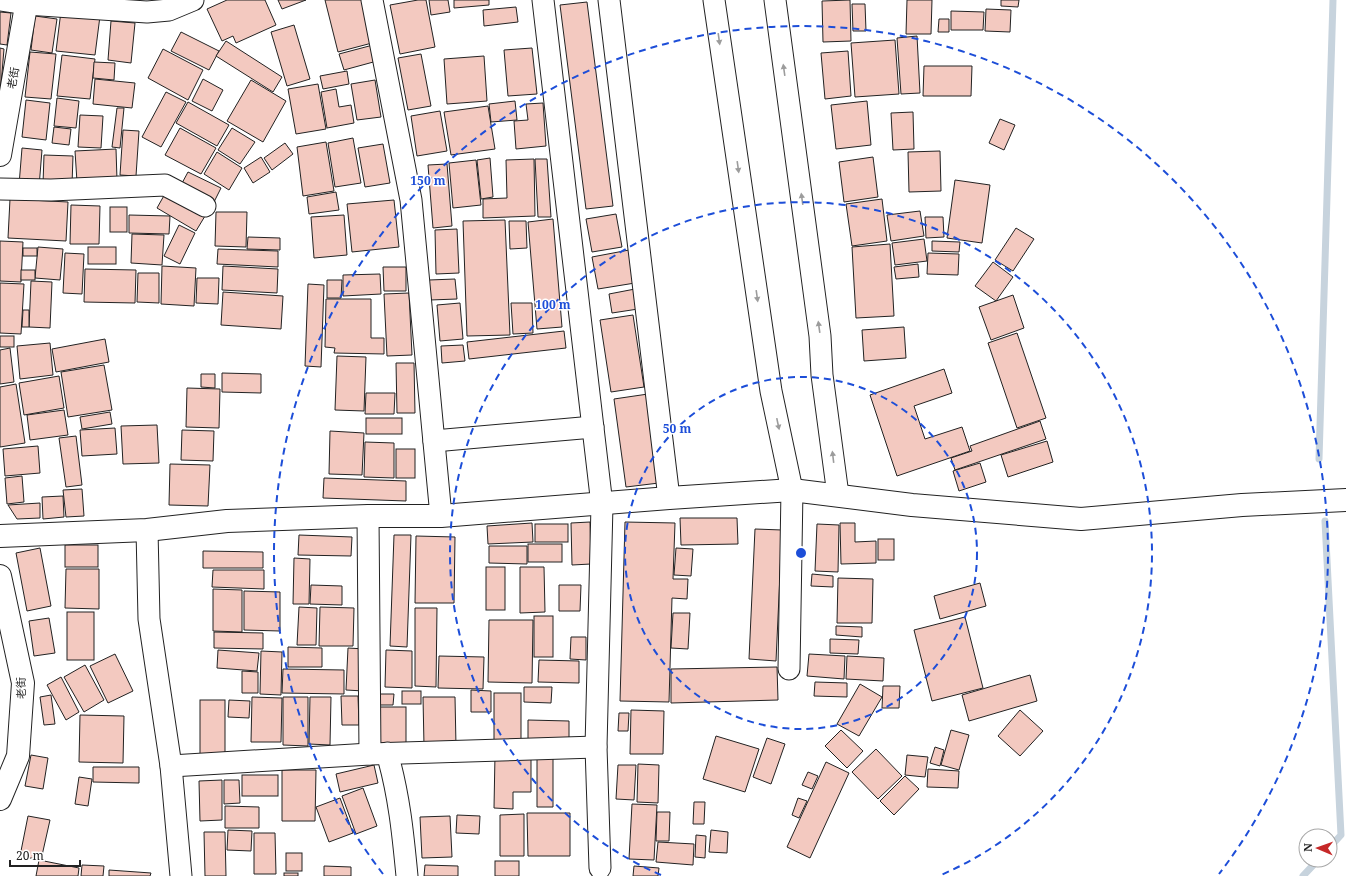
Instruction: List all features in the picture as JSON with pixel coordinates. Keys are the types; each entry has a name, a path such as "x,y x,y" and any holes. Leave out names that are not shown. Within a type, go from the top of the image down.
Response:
{"main road":[{"name":"老街","path":"0,155 26,2"},
{"path":"0,536 146,530 227,521 368,516 441,516 792,490 912,505 1081,519 1242,506 1346,500"},
{"name":"老街","path":"0,576 23,683 18,756 0,799"}],"street":[{"path":"0,0 147,12 169,10 193,0"},
{"path":"372,0 412,200 441,516"},
{"path":"543,0 602,505 596,748 600,868"},
{"path":"609,0 669,498"},
{"path":"714,0 771,391 792,490 789,669"},
{"path":"775,0 820,336 822,375 838,495"},
{"path":"0,189 51,190 165,185 205,206"},
{"path":"434,441 593,427"},
{"path":"368,516 378,753 394,776 402,818 407,876"},
{"path":"146,530 149,619 171,766 181,876"},
{"path":"171,766 378,753 596,748"}],"building":[{"path":"227,0 265,0 276,25 236,43 233,36 222,41 207,9"},
{"path":"278,0 306,0 282,9"},
{"path":"325,0 362,0 372,43 338,52"},
{"path":"426,0 435,47 400,54 390,5"},
{"path":"429,0 448,0 450,12 431,15"},
{"path":"454,0 489,0 489,5 454,8"},
{"path":"850,0 851,41 823,42 822,1"},
{"path":"907,0 932,0 931,34 906,34"},
{"path":"1001,0 1019,0 1018,7 1001,6"},
{"path":"587,2 613,206 586,209 560,5"},
{"path":"852,4 865,4 866,31 853,31"},
{"path":"516,7 518,22 484,26 483,10"},
{"path":"986,9 1011,10 1010,32 985,31"},
{"path":"61,11 100,16 95,55 56,51"},
{"path":"951,11 984,12 983,30 951,30"},
{"path":"0,12 11,13 7,45 0,44"},
{"path":"35,16 57,19 52,53 31,50"},
{"path":"939,19 949,19 949,32 938,32"},
{"path":"111,21 135,23 131,63 108,60"},
{"path":"294,25 310,79 287,86 271,32"},
{"path":"181,32 219,51 209,70 171,51"},
{"path":"917,36 920,93 901,94 897,38"},
{"path":"895,40 899,94 855,97 851,43"},
{"path":"226,41 282,77 273,92 216,56"},
{"path":"373,45 377,61 344,70 339,54"},
{"path":"0,48 4,49 1,85 0,85"},
{"path":"532,48 537,94 508,96 504,50"},
{"path":"163,49 203,70 188,100 148,78"},
{"path":"848,51 851,96 825,99 821,53"},
{"path":"30,52 56,54 51,99 25,97"},
{"path":"421,54 431,106 408,110 398,58"},
{"path":"62,55 95,59 90,99 57,96"},
{"path":"484,56 487,101 447,104 444,59"},
{"path":"94,62 115,63 114,80 93,78"},
{"path":"924,66 972,66 971,96 923,96"},
{"path":"347,71 349,84 323,89 320,76"},
{"path":"95,79 135,83 132,108 93,104"},
{"path":"203,79 223,90 212,111 192,101"},
{"path":"251,80 286,101 263,142 227,121"},
{"path":"375,80 381,117 357,120 351,84"},
{"path":"318,84 326,129 296,134 288,89"},
{"path":"336,89 339,107 351,105 354,123 327,128 321,92"},
{"path":"166,92 186,102 161,147 142,137"},
{"path":"57,98 79,101 76,128 54,126"},
{"path":"26,100 50,103 46,140 22,137"},
{"path":"515,101 517,120 491,122 489,104"},
{"path":"867,101 871,145 836,149 831,105"},
{"path":"188,102 229,125 217,146 176,123"},
{"path":"543,103 546,146 516,149 514,121 528,120 526,104"},
{"path":"488,106 495,149 451,155 444,112"},
{"path":"117,108 124,108 120,148 112,147"},
{"path":"440,111 447,151 417,156 411,116"},
{"path":"913,112 914,149 893,150 891,113"},
{"path":"80,115 103,116 101,148 78,147"},
{"path":"1000,119 1015,125 1004,150 989,143"},
{"path":"54,127 71,129 69,145 52,143"},
{"path":"180,128 216,148 201,174 165,155"},
{"path":"232,128 255,142 240,164 218,150"},
{"path":"123,130 139,131 136,176 120,175"},
{"path":"353,138 361,183 335,187 328,143"},
{"path":"326,142 334,191 303,196 297,147"},
{"path":"285,143 293,154 272,170 264,158"},
{"path":"383,144 390,183 365,187 358,148"},
{"path":"22,148 42,150 39,187 19,185"},
{"path":"116,149 117,180 77,182 75,151"},
{"path":"940,151 941,191 909,192 908,152"},
{"path":"217,152 242,168 229,190 204,174"},
{"path":"44,155 73,156 72,185 43,184"},
{"path":"261,157 270,172 253,183 244,168"},
{"path":"873,157 878,197 844,202 839,162"},
{"path":"490,158 493,197 481,199 477,160"},
{"path":"534,159 535,216 483,218 483,199 507,198 506,160"},
{"path":"535,159 547,159 551,217 538,217"},
{"path":"476,160 481,205 453,208 449,163"},
{"path":"447,164 452,226 433,228 428,165"},
{"path":"188,172 221,188 214,202 181,185"},
{"path":"955,180 990,185 982,243 947,238"},
{"path":"166,192 205,216 196,231 157,208"},
{"path":"336,192 339,210 309,214 307,197"},
{"path":"10,199 68,202 66,241 8,238"},
{"path":"882,199 887,241 852,246 846,204"},
{"path":"394,200 399,247 352,252 347,204"},
{"path":"71,205 100,206 99,244 70,244"},
{"path":"110,207 127,207 127,232 110,232"},
{"path":"920,211 924,236 891,241 887,215"},
{"path":"216,212 247,212 246,247 215,246"},
{"path":"616,214 622,247 592,252 586,219"},
{"path":"129,215 170,216 169,234 129,233"},
{"path":"344,215 347,255 314,258 311,217"},
{"path":"925,217 943,217 944,237 926,238"},
{"path":"553,219 562,327 537,329 528,222"},
{"path":"505,220 510,335 467,336 463,221"},
{"path":"509,221 526,221 527,248 510,249"},
{"path":"179,225 195,233 180,264 164,256"},
{"path":"1016,228 1034,239 1013,271 995,260"},
{"path":"457,229 459,273 436,274 435,230"},
{"path":"132,234 164,235 162,265 131,263"},
{"path":"248,237 280,238 280,250 247,249"},
{"path":"924,239 927,261 895,265 892,243"},
{"path":"0,241 23,242 21,282 0,281"},
{"path":"932,241 960,242 959,252 932,251"},
{"path":"890,244 894,316 856,318 852,247"},
{"path":"38,247 63,249 60,280 35,278"},
{"path":"88,247 116,247 116,264 88,264"},
{"path":"23,248 37,248 37,256 23,256"},
{"path":"218,249 278,251 278,267 217,264"},
{"path":"629,250 635,283 598,289 592,257"},
{"path":"65,253 84,254 82,294 63,293"},
{"path":"928,253 959,254 958,275 927,274"},
{"path":"993,262 1013,277 996,301 975,286"},
{"path":"918,264 919,277 896,279 894,267"},
{"path":"162,266 196,268 194,306 161,304"},
{"path":"223,266 278,269 277,293 222,290"},
{"path":"383,267 406,267 406,291 384,291"},
{"path":"85,269 136,270 135,303 84,302"},
{"path":"21,270 35,270 35,280 21,280"},
{"path":"138,273 159,273 159,303 137,302"},
{"path":"380,274 381,294 343,296 343,275"},
{"path":"197,278 219,278 218,304 196,303"},
{"path":"455,279 457,299 430,300 429,280"},
{"path":"327,280 342,280 341,298 327,298"},
{"path":"31,281 52,282 50,328 29,327"},
{"path":"0,283 24,284 21,334 0,333"},
{"path":"308,284 324,285 321,367 305,366"},
{"path":"635,289 638,309 612,313 609,294"},
{"path":"223,292 283,296 281,329 221,325"},
{"path":"409,293 412,355 387,356 384,294"},
{"path":"1013,295 1024,328 991,340 979,307"},
{"path":"326,299 371,299 371,338 384,338 384,354 334,353 335,348 325,347"},
{"path":"460,303 463,339 440,341 437,305"},
{"path":"511,303 532,303 533,333 513,334"},
{"path":"23,310 29,310 29,327 22,327"},
{"path":"633,315 644,387 611,392 600,320"},
{"path":"904,327 906,358 864,361 862,330"},
{"path":"564,331 566,348 469,359 467,342"},
{"path":"1017,333 1046,418 1017,428 988,343"},
{"path":"0,336 14,336 14,347 0,347"},
{"path":"105,339 109,362 56,372 52,349"},
{"path":"50,343 53,375 20,379 17,346"},
{"path":"463,345 465,361 442,363 441,346"},
{"path":"10,348 14,382 0,384 0,350"},
{"path":"337,356 366,357 364,411 335,410"},
{"path":"396,363 414,363 415,413 397,413"},
{"path":"104,365 112,410 68,417 61,372"},
{"path":"944,369 952,393 914,406 925,439 962,427 970,451 897,476 870,395"},
{"path":"222,373 261,374 261,393 222,392"},
{"path":"201,374 215,374 215,388 201,387"},
{"path":"59,376 64,408 24,415 19,383"},
{"path":"16,384 25,443 0,447 0,387"},
{"path":"187,388 220,389 219,428 186,427"},
{"path":"366,393 395,393 394,414 365,414"},
{"path":"648,394 659,483 626,487 614,399"},
{"path":"64,410 68,435 30,440 27,415"},
{"path":"110,412 112,424 82,429 80,417"},
{"path":"366,418 402,418 402,434 366,434"},
{"path":"1040,421 1046,439 955,470 951,458 972,451 970,446"},
{"path":"157,425 159,463 123,464 121,426"},
{"path":"115,428 117,454 82,456 80,430"},
{"path":"182,430 214,431 213,461 181,460"},
{"path":"330,431 364,433 362,475 329,474"},
{"path":"76,436 82,485 66,487 59,438"},
{"path":"1047,441 1053,462 1008,477 1001,455"},
{"path":"365,442 394,443 394,478 364,477"},
{"path":"38,446 40,473 5,476 3,449"},
{"path":"396,449 415,449 415,478 396,478"},
{"path":"980,463 986,482 959,491 953,471"},
{"path":"170,464 210,465 208,506 169,505"},
{"path":"22,476 24,502 7,504 5,478"},
{"path":"324,478 406,481 406,501 323,498"},
{"path":"82,489 84,516 66,517 63,490"},
{"path":"63,496 64,517 43,519 42,497"},
{"path":"40,503 40,518 17,519 8,505"},
{"path":"680,518 737,518 738,544 681,545"},
{"path":"590,522 591,564 572,565 571,523"},
{"path":"625,522 675,523 673,579 688,579 687,599 672,598 669,702 620,701"},
{"path":"532,523 533,542 488,544 487,526"},
{"path":"840,523 855,523 855,542 876,541 876,563 841,564"},
{"path":"535,524 568,524 568,542 535,542"},
{"path":"817,524 839,525 838,572 815,571"},
{"path":"755,529 782,530 776,661 749,659"},
{"path":"299,535 352,537 351,556 298,555"},
{"path":"394,535 411,535 407,647 390,646"},
{"path":"416,536 455,537 454,603 415,603"},
{"path":"878,539 894,539 894,560 878,560"},
{"path":"528,544 562,544 562,562 528,562"},
{"path":"65,545 98,545 98,567 65,567"},
{"path":"489,546 527,546 527,564 489,563"},
{"path":"40,548 51,606 27,611 16,553"},
{"path":"676,548 693,549 691,576 674,575"},
{"path":"203,551 263,552 263,568 203,568"},
{"path":"294,558 310,559 309,604 293,604"},
{"path":"486,567 505,567 505,610 486,610"},
{"path":"520,567 544,567 545,612 520,613"},
{"path":"66,569 99,569 99,609 65,608"},
{"path":"213,570 264,570 264,589 212,587"},
{"path":"812,574 833,576 833,587 811,586"},
{"path":"838,578 873,579 872,623 837,623"},
{"path":"980,583 986,606 940,619 934,596"},
{"path":"311,585 342,586 342,605 310,604"},
{"path":"559,585 581,585 580,611 559,611"},
{"path":"213,589 242,590 242,632 213,631"},
{"path":"244,591 280,592 280,631 244,630"},
{"path":"299,607 317,608 316,645 297,645"},
{"path":"320,607 354,608 353,646 319,646"},
{"path":"415,608 437,608 436,687 415,686"},
{"path":"67,612 94,612 94,660 67,660"},
{"path":"673,613 690,613 688,649 671,648"},
{"path":"534,616 553,616 553,657 534,657"},
{"path":"965,617 983,688 932,701 914,630"},
{"path":"49,618 55,653 34,656 29,621"},
{"path":"489,620 533,620 532,683 488,682"},
{"path":"836,626 862,627 862,637 836,635"},
{"path":"214,632 263,633 263,649 214,648"},
{"path":"571,637 586,637 586,660 570,659"},
{"path":"830,639 859,640 858,654 830,653"},
{"path":"288,647 322,648 322,667 288,667"},
{"path":"348,648 365,649 364,691 346,690"},
{"path":"218,650 259,653 257,671 217,668"},
{"path":"386,650 412,651 412,688 385,687"},
{"path":"261,651 282,652 281,695 260,694"},
{"path":"115,654 133,691 108,703 90,666"},
{"path":"809,654 845,656 844,679 807,676"},
{"path":"439,656 484,657 483,689 438,688"},
{"path":"847,656 884,658 883,681 846,679"},
{"path":"539,660 579,661 579,683 538,682"},
{"path":"85,665 104,700 84,712 64,677"},
{"path":"777,667 778,700 671,703 671,669"},
{"path":"283,669 344,670 344,694 282,693"},
{"path":"242,671 258,672 258,693 242,693"},
{"path":"1030,675 1037,701 969,721 962,695"},
{"path":"61,677 79,712 66,720 47,685"},
{"path":"815,682 847,683 847,697 814,696"},
{"path":"860,684 882,697 859,736 837,724"},
{"path":"883,686 900,686 899,708 882,708"},
{"path":"524,687 552,687 551,703 524,702"},
{"path":"471,690 491,691 491,712 471,712"},
{"path":"402,691 421,691 421,704 402,704"},
{"path":"494,693 521,693 521,741 494,741"},
{"path":"376,694 394,694 393,705 376,705"},
{"path":"51,695 55,724 44,725 40,697"},
{"path":"341,696 358,696 359,725 342,725"},
{"path":"252,697 282,698 281,742 251,742"},
{"path":"283,697 308,697 308,746 283,745"},
{"path":"310,697 331,697 330,745 309,744"},
{"path":"423,697 455,697 456,746 424,746"},
{"path":"200,700 225,700 225,754 200,754"},
{"path":"229,700 250,701 249,718 228,717"},
{"path":"378,707 406,707 406,745 378,745"},
{"path":"631,710 664,711 663,754 630,754"},
{"path":"1020,710 1043,731 1020,756 998,736"},
{"path":"619,713 629,713 628,731 618,731"},
{"path":"80,715 124,716 123,763 79,762"},
{"path":"528,720 569,721 569,744 528,743"},
{"path":"841,730 863,751 847,768 825,746"},
{"path":"951,730 969,735 959,770 941,765"},
{"path":"716,736 759,749 745,792 703,779"},
{"path":"767,738 785,744 771,784 753,777"},
{"path":"935,747 944,750 940,766 930,763"},
{"path":"876,749 902,776 878,799 852,772"},
{"path":"31,755 48,758 43,789 25,786"},
{"path":"495,755 531,756 531,792 513,792 513,809 494,808"},
{"path":"537,755 553,756 553,807 537,807"},
{"path":"907,755 928,757 925,777 905,775"},
{"path":"826,762 849,773 810,858 787,847"},
{"path":"638,764 659,765 658,803 637,802"},
{"path":"374,765 378,783 340,792 336,774"},
{"path":"618,765 636,765 634,800 616,799"},
{"path":"93,767 139,767 139,783 93,782"},
{"path":"928,769 959,771 958,788 927,787"},
{"path":"282,770 316,770 315,821 282,821"},
{"path":"808,772 818,776 812,789 802,785"},
{"path":"242,775 278,775 278,796 242,796"},
{"path":"905,776 919,789 894,815 880,801"},
{"path":"79,777 92,779 88,806 75,804"},
{"path":"222,780 222,820 200,821 199,781"},
{"path":"224,780 239,780 240,803 224,804"},
{"path":"363,788 377,826 356,834 342,796"},
{"path":"340,798 353,833 329,842 316,807"},
{"path":"798,798 807,801 799,818 792,815"},
{"path":"694,802 705,802 704,824 693,824"},
{"path":"632,804 657,805 654,860 629,859"},
{"path":"225,806 259,807 259,828 225,828"},
{"path":"657,812 670,812 669,841 656,841"},
{"path":"527,813 570,813 570,856 528,856"},
{"path":"524,814 524,856 500,856 500,815"},
{"path":"457,815 480,816 479,834 456,833"},
{"path":"28,816 50,820 41,860 20,856"},
{"path":"450,816 452,857 422,858 420,817"},
{"path":"228,830 252,831 251,851 227,850"},
{"path":"711,830 728,832 727,853 709,852"},
{"path":"204,832 225,832 226,876 205,876"},
{"path":"254,833 275,833 276,874 254,874"},
{"path":"696,835 706,836 705,858 695,857"},
{"path":"658,842 694,844 693,865 656,862"},
{"path":"286,853 302,853 302,871 286,871"},
{"path":"39,860 79,868 78,876 36,876"},
{"path":"495,861 519,861 519,876 495,876"},
{"path":"82,865 104,866 103,876 81,876"},
{"path":"425,865 458,866 458,876 424,876"},
{"path":"324,866 351,867 351,876 324,876"},
{"path":"634,866 659,868 658,876 633,876"},
{"path":"109,870 151,873 150,876 109,876"},
{"path":"284,873 298,873 298,876 284,876"}],"waterway":[{"path":"1319,459 1333,0"},
{"path":"1325,521 1341,835 1338,838"},
{"path":"1303,876 1310,868"}]}
